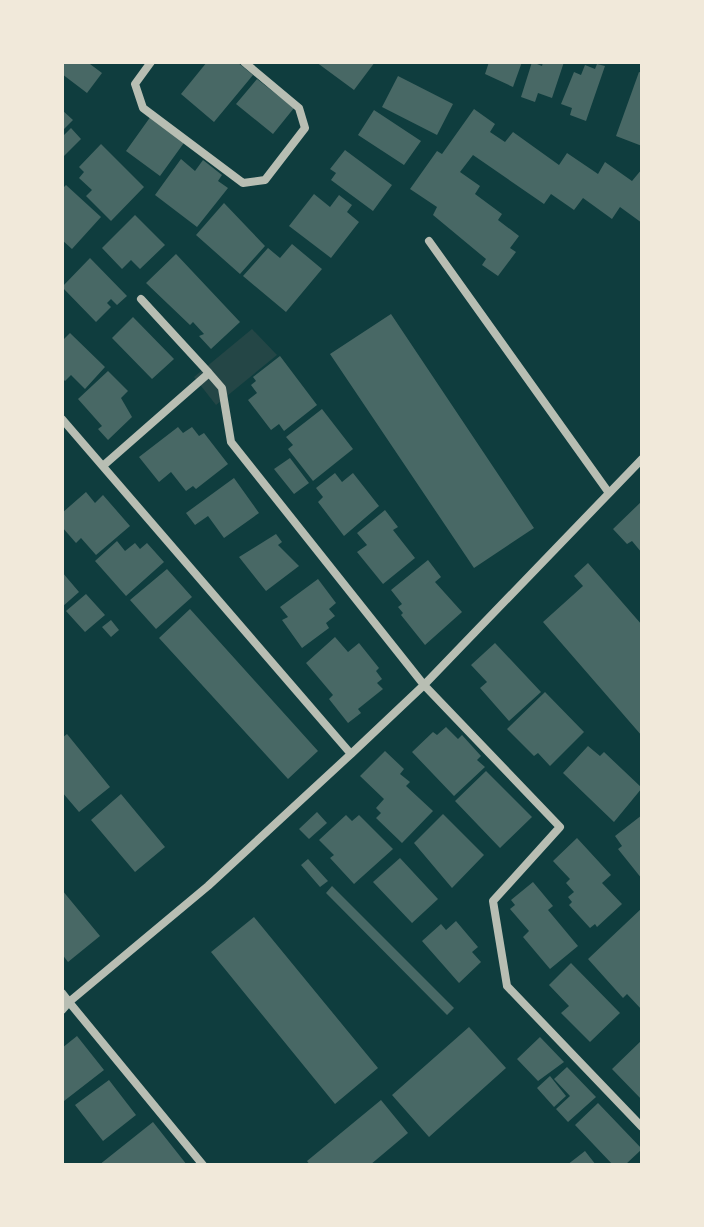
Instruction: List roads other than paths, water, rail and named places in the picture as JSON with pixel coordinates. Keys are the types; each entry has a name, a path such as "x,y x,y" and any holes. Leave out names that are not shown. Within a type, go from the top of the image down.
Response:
{"street":[{"path":"151,62 135,84 143,108 243,183 265,180 305,128 299,108 244,62"},
{"path":"429,241 609,493"},
{"path":"141,299 222,388 231,442 424,685 560,827 493,901 507,986 642,1127"},
{"path":"104,465 209,373"},
{"path":"62,419 351,754"},
{"path":"62,1010 208,886 424,685 642,459"},
{"path":"62,993 203,1165"}]}
